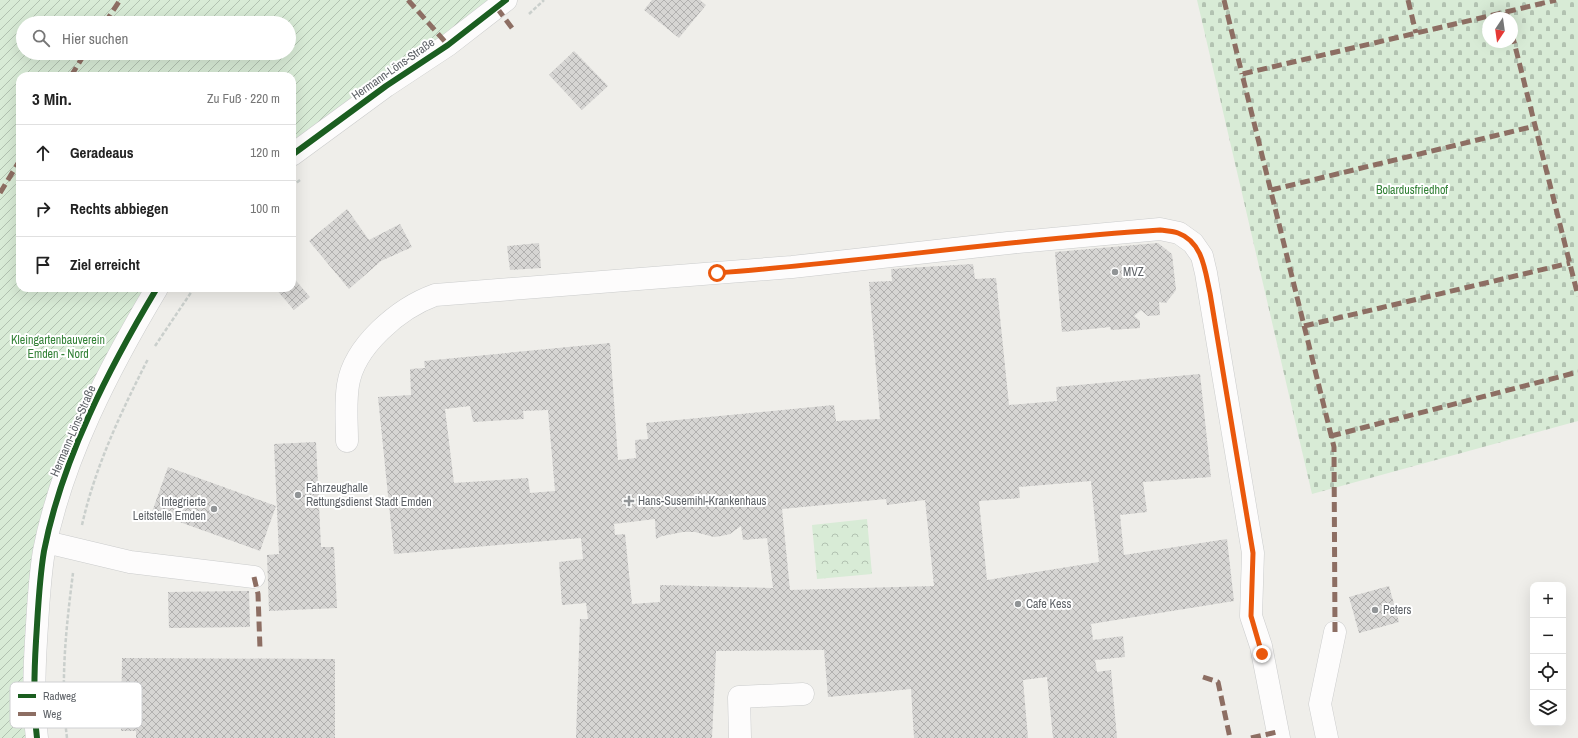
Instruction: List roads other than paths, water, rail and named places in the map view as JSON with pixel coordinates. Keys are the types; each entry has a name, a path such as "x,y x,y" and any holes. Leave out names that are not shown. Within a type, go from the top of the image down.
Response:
{"street":[{"name":"Hermann-Löns-Straße","path":"296,151 386,86 448,45 506,0"},
{"path":"347,441 346,410 348,384 362,353 373,339 396,316 421,300 435,295 792,267 1008,242 1160,230 1179,233 1193,243 1202,256 1207,280 1253,553 1251,616 1261,646 1279,738"},
{"name":"Hermann-Löns-Straße","path":"34,682 41,579 46,542 58,495 72,454 129,335 155,292"},
{"path":"46,542 130,562 254,577"},
{"path":"1327,738 1320,704 1335,632"},
{"path":"740,738 739,697 803,694"},
{"name":"Hermann-Löns-Straße","path":"36,728 37,738"}],"place":[{"name":"MVZ","path":"1115,272"},
{"name":"Fahrzeughalle Rettungsdienst Stadt Emden","path":"298,495"},
{"name":"Hans-Susemihl-Krankenhaus","path":"629,501"},
{"name":"Integrierte Leitstelle Emden","path":"214,509"},
{"name":"Cafe Kess","path":"1018,604"},
{"name":"Peters","path":"1375,610"}],"park label":[{"name":"Bolardusfriedhof","path":"1412,190"},
{"name":"Kleingartenbauverein Emden - Nord","path":"58,347"}]}
